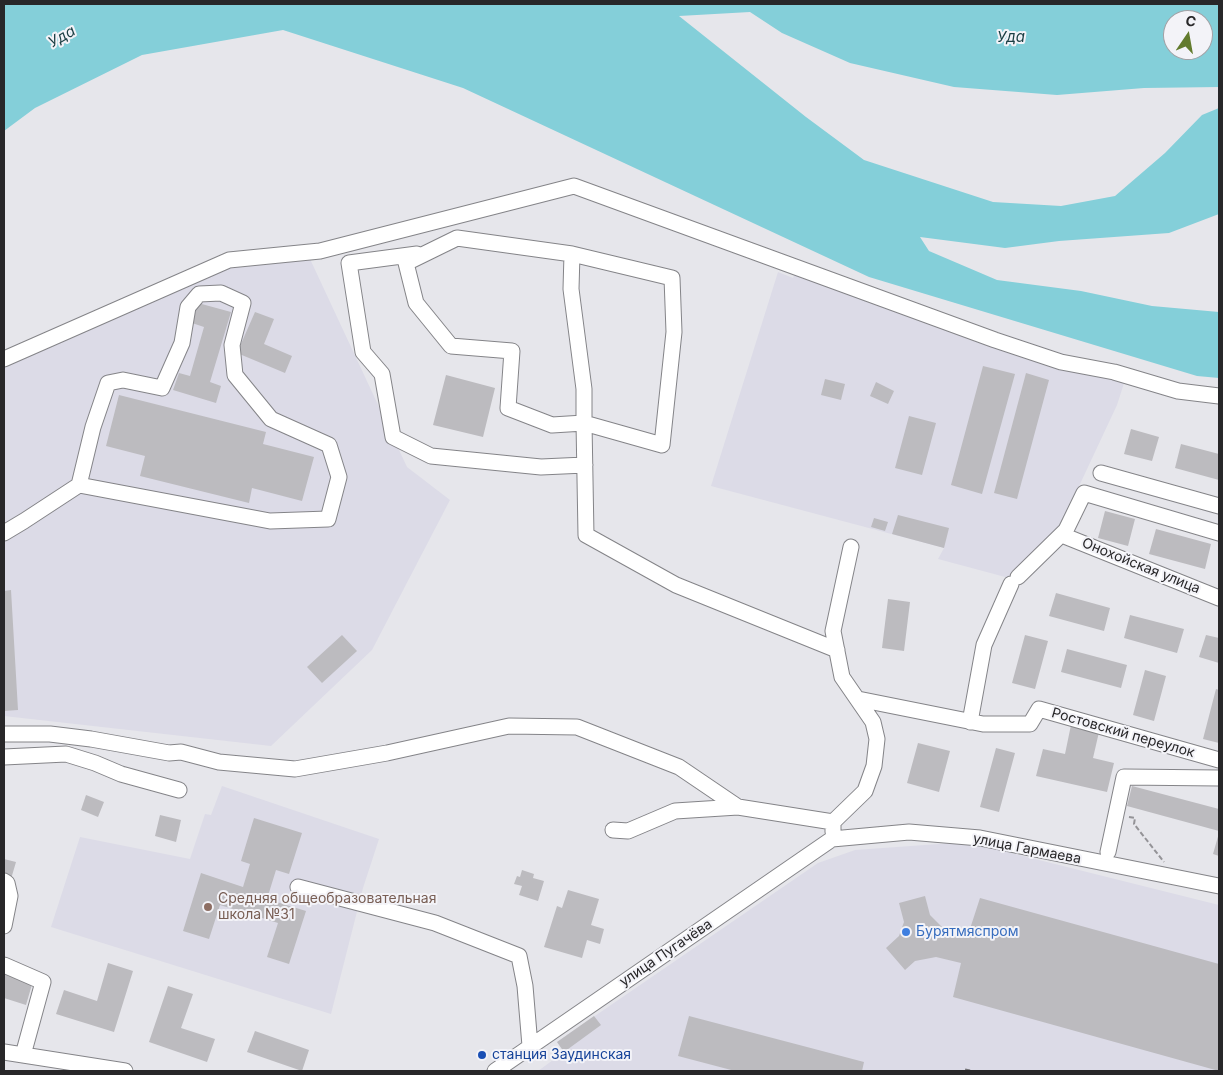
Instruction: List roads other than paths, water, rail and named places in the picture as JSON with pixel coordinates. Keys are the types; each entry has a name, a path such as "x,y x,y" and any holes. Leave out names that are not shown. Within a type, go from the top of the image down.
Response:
{"street":[{"path":"4,359 229,260 320,251 574,186 995,340 1061,362 1114,372 1178,390 1219,396"},
{"path":"458,238 572,254 672,278 674,332 662,445 584,423 552,425 508,408 512,351 451,346 416,303 406,264 458,238"},
{"path":"428,252 349,263 363,352 382,374 393,437 431,456 541,467 585,465"},
{"path":"572,254 571,288 584,389 586,535 676,585 836,650"},
{"path":"4,533 79,485 108,383 123,380 162,388 182,343 188,307 199,294 221,293 243,302 232,344 235,375 271,419 329,445 339,477 328,519 270,521 79,485"},
{"path":"1101,473 1219,506"},
{"name":"Онохойская улица","path":"970,722 984,645 1015,580 1066,530 1084,493 1219,533"},
{"name":"Онохойская улица","path":"1062,535 1219,598"},
{"path":"832,839 833,822 865,790 874,766 877,739 874,722 842,676 833,632 851,547"},
{"name":"Ростовский переулок","path":"858,699 983,724 1030,724 1039,709 1219,760"},
{"path":"4,734 50,734 91,739 169,753 181,752 219,762 295,769 387,753 508,726 577,727 679,767 738,807"},
{"path":"4,757 66,754 121,774 179,790"},
{"path":"1108,852 1124,777 1219,778"},
{"path":"613,830 628,831 675,811 738,807 833,822"},
{"name":"улица Гармаева","path":"832,839 909,832 980,838 1219,886"},
{"name":"улица Пугачёва","path":"498,1070 530,1046 832,839"},
{"path":"4,881 8,883 10,896 4,926"},
{"path":"298,887 434,922 519,956 525,986 530,1046"},
{"path":"4,965 43,982 23,1055"},
{"path":"4,1052 125,1071"}],"water":[{"name":"Уда","path":"4,4 1219,4 1219,87 1144,88 1057,95 954,87 850,63 782,33 750,12 679,16 806,117 864,160 993,202 1061,206 1115,196 1165,153 1202,115 1219,108 1219,214 1169,233 1059,241 1005,248 920,237 929,251 997,280 1081,291 1152,306 1219,312 1219,378 1197,376 869,277 463,88 283,30 142,55 35,108 4,131"}],"railway":[{"path":"965,1070 970,1071"}],"place":[{"name":"Средняя общеобразовательная школа №31","path":"208,907"},
{"name":"Бурятмяспром","path":"906,932"},
{"name":"станция Заудинская","path":"482,1055"}]}
